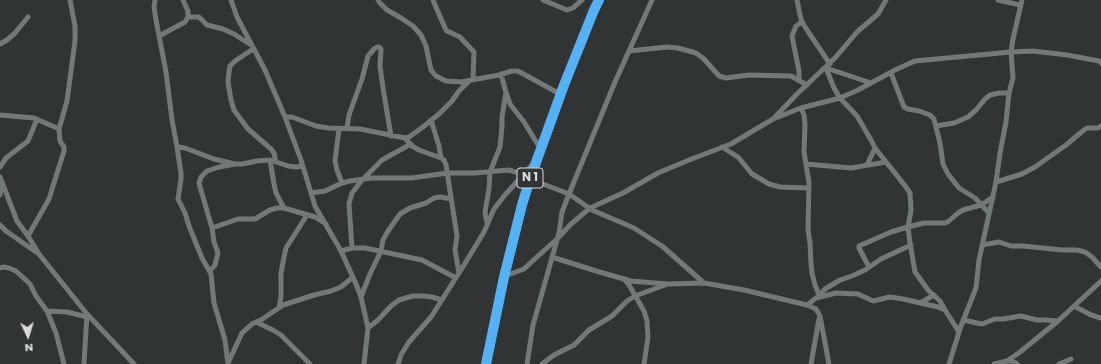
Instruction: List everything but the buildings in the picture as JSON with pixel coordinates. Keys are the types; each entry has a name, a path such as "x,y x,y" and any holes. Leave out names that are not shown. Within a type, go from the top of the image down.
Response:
{"highway":[{"name":"N 1","path":"486,364 504,277 522,205 526,177 536,159 560,94 599,0"}],"street":[{"path":"28,236 49,199 63,155 64,149 60,140 59,129 67,101 75,41 75,26 70,0"},
{"path":"155,0 156,20 166,72 181,179 178,199 185,213 202,258 212,277 214,303 225,340 228,363"},
{"path":"159,36 185,22 188,17 188,11 183,0"},
{"path":"231,0 236,17 265,70 285,117 303,166 315,206 341,251 361,297 368,328 364,364"},
{"path":"378,0 387,10 413,26 421,35 426,46 431,70 436,76 446,81 461,82 518,71 560,94"},
{"path":"285,117 292,117 322,127 360,129 405,138 409,137 431,120 452,101 471,80 474,52 460,37 447,31 433,0"},
{"path":"543,0 567,10 573,8 582,0"},
{"path":"593,0 594,10"},
{"path":"527,364 533,325 557,239 562,212 614,82 652,0"},
{"path":"798,0 802,22 828,66 834,88 840,98 857,116 875,148 910,193 911,210 908,227 915,272 940,302 959,332"},
{"path":"773,119 828,66 857,32 878,14 886,0"},
{"path":"949,364 963,320 976,288 979,260 996,182 1006,122 1009,93 1013,78 1011,52 1021,3 998,0"},
{"path":"0,44 11,36 28,17"},
{"path":"188,17 198,17 207,25 223,29 234,34 253,47"},
{"path":"799,80 799,71 792,36 796,26 802,22"},
{"path":"629,51 667,46 678,48 696,54 704,59 719,76 726,78 749,75 791,76 807,85"},
{"path":"253,47 230,66 228,82 231,100 234,110 248,129 274,153 276,162"},
{"path":"347,128 349,116 362,79 368,56 374,49 379,47 381,49 380,66 391,136"},
{"path":"504,277 524,269 590,208 623,193 658,173 730,144 773,119 801,108 840,98 915,61 1033,51 1099,61 1101,63"},
{"path":"828,66 872,83"},
{"path":"891,73 904,107 930,115 934,119 943,164 948,174 959,188 975,198 989,213"},
{"path":"501,74 510,104 524,122 540,148"},
{"path":"487,224 485,213 490,172 500,147 502,117 506,92"},
{"path":"936,126 954,123 968,118 990,95 1009,93"},
{"path":"801,108 804,115 805,124 804,152 809,188 808,229 811,263 819,297"},
{"path":"0,115 37,119 59,129"},
{"path":"0,167 6,158 26,143 37,119"},
{"path":"431,120 441,158"},
{"path":"996,182 1022,174 1035,167 1066,145 1086,128 1098,128 1101,126"},
{"path":"339,129 335,161 342,183"},
{"path":"405,138 410,144 419,150 441,158 444,160 446,165 457,236 455,250 457,276"},
{"path":"352,248 349,204 352,193 362,180 382,160 410,144"},
{"path":"177,147 185,148 214,159 234,164"},
{"path":"722,147 738,157 752,174 769,184 780,187 809,188"},
{"path":"866,165 875,148"},
{"path":"210,271 215,265 218,253 214,242 204,197 200,187 200,178 204,173 219,167 234,164 270,160 288,166 303,166"},
{"path":"270,160 276,193 284,208"},
{"path":"806,164 851,168 886,162"},
{"path":"311,193 325,191 342,183 362,180 508,170 569,194 605,216 634,228 662,246 704,283"},
{"path":"398,364 410,342 431,317 457,276 494,209 505,195 526,177"},
{"path":"1,178 17,221 39,254 87,315 134,364"},
{"path":"0,195 1,178"},
{"path":"361,297 381,251 383,240 400,214 405,210 426,203 434,198 441,197 451,199"},
{"path":"869,268 859,246 891,232 908,227 924,223 945,223 963,210 981,205 993,197"},
{"path":"212,228 238,219 255,219 270,210 277,208 284,208 307,215 326,224"},
{"path":"279,308 281,296 281,273 286,248 307,215"},
{"path":"0,225 6,231 39,254"},
{"path":"982,245 999,242 1010,246 1077,250 1085,252 1101,266"},
{"path":"819,297 825,289 840,280 869,268 881,259 910,245"},
{"path":"341,251 352,248 365,248 381,251 422,260 457,276"},
{"path":"552,257 624,279 668,284 704,283 807,304 816,309 820,316 829,364"},
{"path":"0,268 4,267 16,270 30,284 36,296 47,311 56,333 64,364"},
{"path":"228,363 242,333 252,324 283,305 341,287 353,277"},
{"path":"624,279 644,312 647,321 648,337 644,364"},
{"path":"1007,361 1058,321 1101,282"},
{"path":"356,284 366,285"},
{"path":"542,364 554,355 574,345 589,330 612,316 627,300 668,284"},
{"path":"807,304 819,297 836,293 858,294 873,301 890,297 938,307 945,310"},
{"path":"920,303 934,295"},
{"path":"368,328 378,320 390,306 399,300 413,296 424,296 442,300"},
{"path":"1074,306 1091,315 1101,318"},
{"path":"47,311 87,315"},
{"path":"84,364 87,315"},
{"path":"811,364 820,316"},
{"path":"963,320 982,324 995,319 1021,316 1037,320 1058,321"},
{"path":"256,322 281,335 310,364"},
{"path":"1059,364 1071,359"},
{"path":"994,364 1007,361 1012,361 1016,364"}]}
